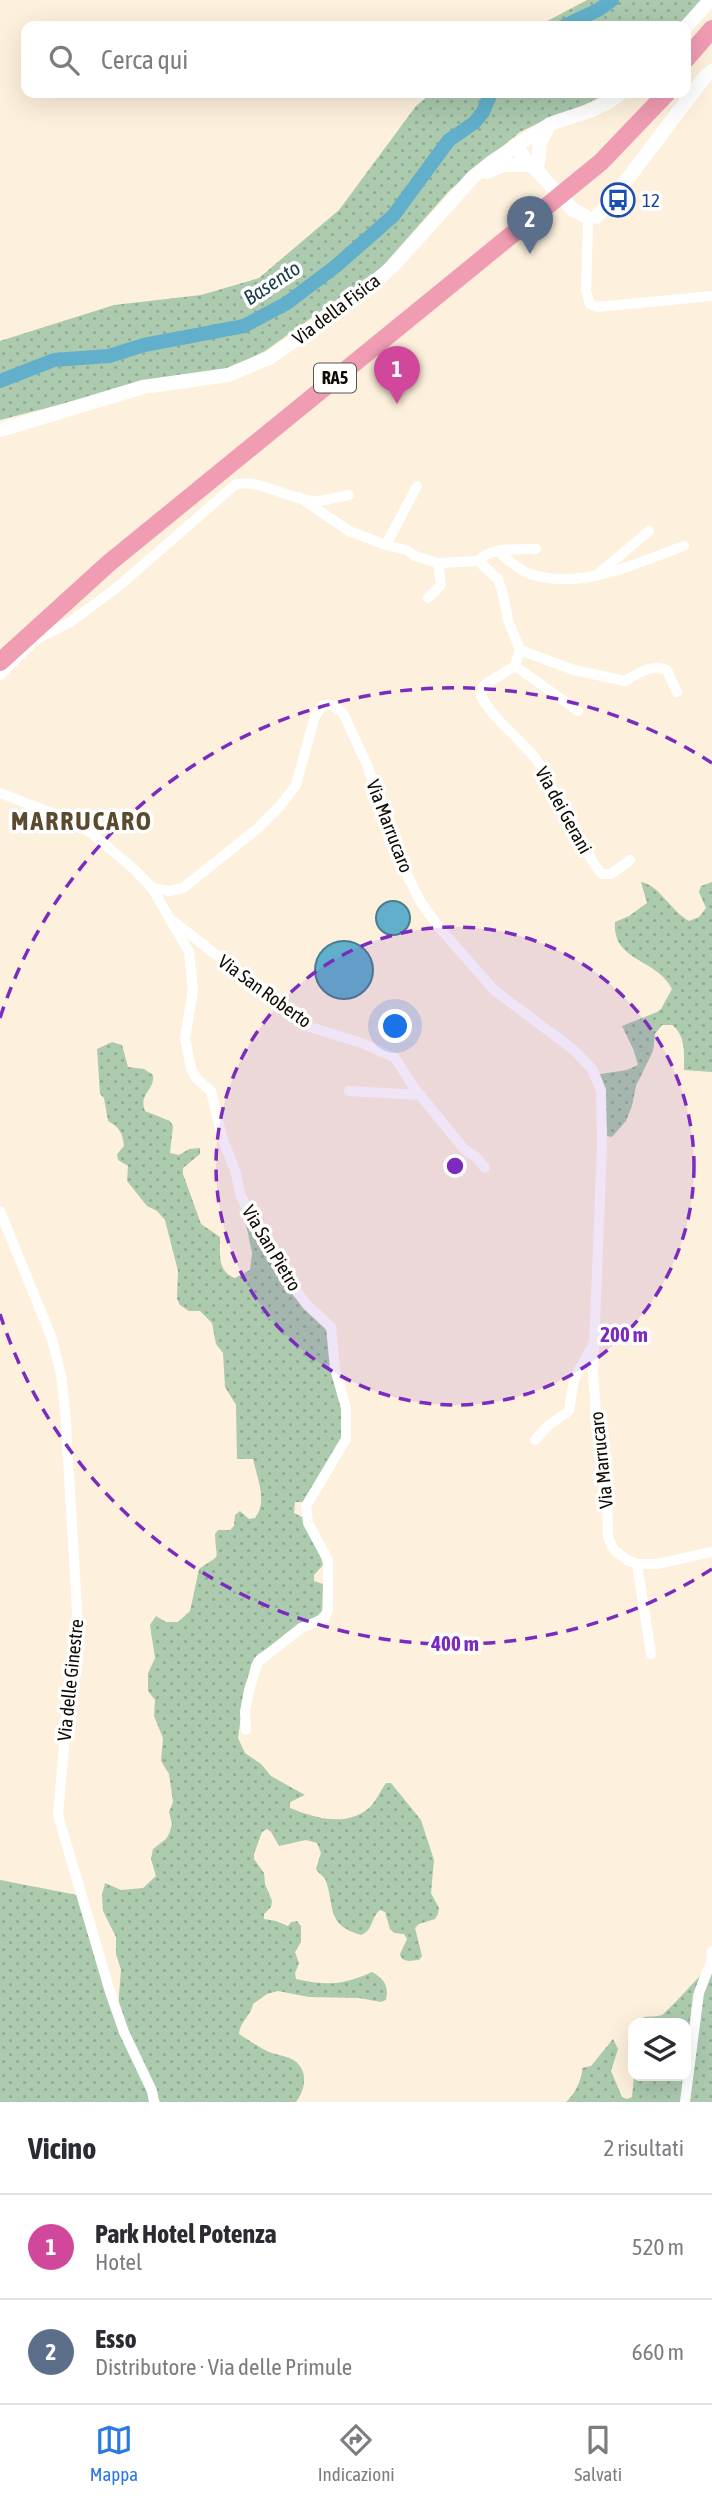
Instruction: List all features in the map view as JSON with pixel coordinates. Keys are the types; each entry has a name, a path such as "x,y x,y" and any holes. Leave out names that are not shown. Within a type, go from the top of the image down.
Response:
{"highway":[{"path":"691,68 705,55 712,29"},
{"name":"RA5","path":"0,646 88,567 572,172 649,98"},
{"name":"RA5","path":"0,662 109,563 600,162 662,98"}],"street":[{"path":"691,21 710,0"},
{"path":"691,95 704,78 705,55"},
{"name":"Via della Fisica","path":"0,430 143,387 228,375 269,358 355,299 393,267 473,177 518,143 550,124 592,110 614,98"},
{"path":"586,217 607,206 689,98"},
{"path":"536,168 543,134 550,124"},
{"path":"518,143 536,168 586,217 586,290 590,304 597,307 712,296"},
{"path":"473,177 503,165 536,168"},
{"path":"0,675 36,640 72,621 120,585 236,484 247,482 268,486 299,498 316,501 349,495"},
{"path":"386,545 417,486"},
{"path":"299,498 349,531 438,563 478,561 485,554 497,551 536,549"},
{"path":"598,574 649,531"},
{"path":"497,551 526,572 549,578 574,578 622,571 684,546"},
{"path":"478,561 498,579 508,621 520,650 515,666 578,711"},
{"path":"428,598 441,585 438,563"},
{"path":"520,650 574,670 625,681 648,668 658,667 667,670 677,692"},
{"name":"Via dei Gerani","path":"515,666 484,685 481,696 486,705 535,757 555,791 562,812 582,841 595,867 602,874 611,874 630,860"},
{"name":"Via Marrucaro","path":"152,888 169,891 183,888 257,829 296,785 315,716 323,705 333,705 343,713 367,765 402,864 420,901 437,925 494,990 574,1050 592,1069 601,1090 603,1111 593,1374 598,1440 605,1482 608,1538 614,1550 637,1564"},
{"path":"0,793 62,817 90,832 152,888"},
{"name":"Via San Pietro","path":"152,888 189,952 193,990 185,1038 191,1069 197,1079 211,1091 222,1138 236,1173 240,1194 255,1226 307,1306 331,1326 335,1369 342,1389 348,1423 346,1439 306,1506 308,1523 328,1560 328,1610 324,1619 301,1628 258,1662 248,1690 246,1730"},
{"name":"Via San Roberto","path":"167,916 307,1026 364,1044 394,1058 464,1149 476,1157 485,1168"},
{"path":"349,1091 421,1096"},
{"name":"Via delle Ginestre","path":"0,1211 52,1339 65,1409 78,1626 71,1667 58,1815 110,1992 124,2032 152,2091 154,2102"},
{"name":"Via Marrucaro","path":"535,1440 549,1425 569,1411 574,1380 594,1342"},
{"path":"651,1654 637,1564 657,1564 712,1552"},
{"path":"685,2102 699,1993 711,1962 712,1951"}],"green space":[{"path":"587,0 703,0 683,21 547,21"},
{"path":"426,98 598,98 520,132 450,190 381,268 265,351 228,369 159,379 0,420 0,341 114,305 201,295 259,278 339,210 416,106"},
{"path":"641,882 653,888 689,921 699,917 706,908 699,892 701,886 712,882 712,1072 684,1070 680,1034 672,1025 662,1025 655,1034 653,1051 636,1086 626,1121 612,1137 607,1136 604,1087 600,1074 627,1070 638,1065 622,1026 657,1012 672,989 656,971 628,953 616,935 615,922 647,903"},
{"path":"112,1042 122,1045 128,1067 144,1069 153,1075 152,1085 143,1105 145,1111 170,1121 173,1126 170,1153 179,1155 189,1149 200,1148 200,1154 183,1168 183,1174 201,1224 220,1237 222,1267 235,1278 250,1270 252,1253 245,1219 290,1292 328,1332 343,1409 342,1440 305,1502 295,1502 294,1513 302,1517 323,1565 314,1575 314,1581 323,1584 322,1611 257,1655 251,1665 238,1738 245,1753 261,1764 271,1776 305,1795 290,1802 290,1808 320,1818 341,1819 361,1813 370,1807 386,1783 391,1783 421,1820 434,1860 431,1893 439,1908 438,1914 435,1919 415,1928 422,1956 419,1960 408,1961 402,1959 400,1954 407,1939 404,1934 394,1933 390,1929 385,1912 380,1910 368,1930 361,1935 337,1921 326,1881 316,1869 321,1853 317,1843 306,1840 279,1846 271,1832 267,1829 262,1832 254,1859 264,1873 272,1901 264,1919 288,1926 297,1921 301,1926 301,1942 295,1952 299,1963 296,1979 335,1983 353,1980 372,1972 382,1980 387,1990 386,2000 381,2002 359,1998 309,1997 278,1991 267,1994 253,2004 239,2034 265,2050 292,2059 299,2065 304,2081 296,2102 160,2102 118,2007 121,1970 116,1954 116,1937 103,1911 102,1895 105,1883 121,1890 143,1888 156,1876 151,1859 153,1849 166,1839 172,1824 169,1812 173,1802 169,1774 161,1761 163,1738 154,1716 155,1700 148,1691 148,1673 155,1658 150,1625 156,1616 166,1622 178,1622 190,1611 199,1569 216,1556 215,1534 218,1530 230,1530 234,1526 235,1515 240,1511 249,1519 255,1518 261,1505 261,1497 253,1459 237,1459 236,1405 225,1387 223,1353 216,1344 212,1323 200,1311 189,1311 180,1305 177,1299 178,1271 165,1220 157,1211 147,1206 127,1181 128,1166 118,1160 117,1154 124,1146 120,1131 108,1121 104,1098 100,1094 97,1049"},
{"path":"0,1880 77,1895 151,2102 0,2102"},
{"path":"712,1967 712,2102 689,2102 702,1995"},
{"path":"700,1976 693,1995 690,2018 643,2018 662,2015"},
{"path":"613,2039 618,2049 611,2071 622,2097 632,2097 634,2081 683,2081 681,2102 566,2102 577,2086 582,2068 591,2066"}],"water":[{"path":"393,901 405,906 410,918 405,930 393,935 381,930 376,918 381,906"},
{"path":"338,941 350,941 365,949 373,964 373,976 365,991 350,999 338,999 323,991 315,976 315,964 323,949"}],"waterway":[{"name":"Basento","path":"575,21 612,0"},
{"name":"Basento","path":"0,381 54,360 109,356 144,345 244,326 287,303 336,266 393,216 449,140 474,123 483,112 489,98"}],"place":[{"name":"12","path":"618,200"},
{"name":"Esso","path":"530,254"},
{"name":"Park Hotel Potenza","path":"397,404"}],"district":[{"name":"MARRUCARO","path":"82,821"}]}
